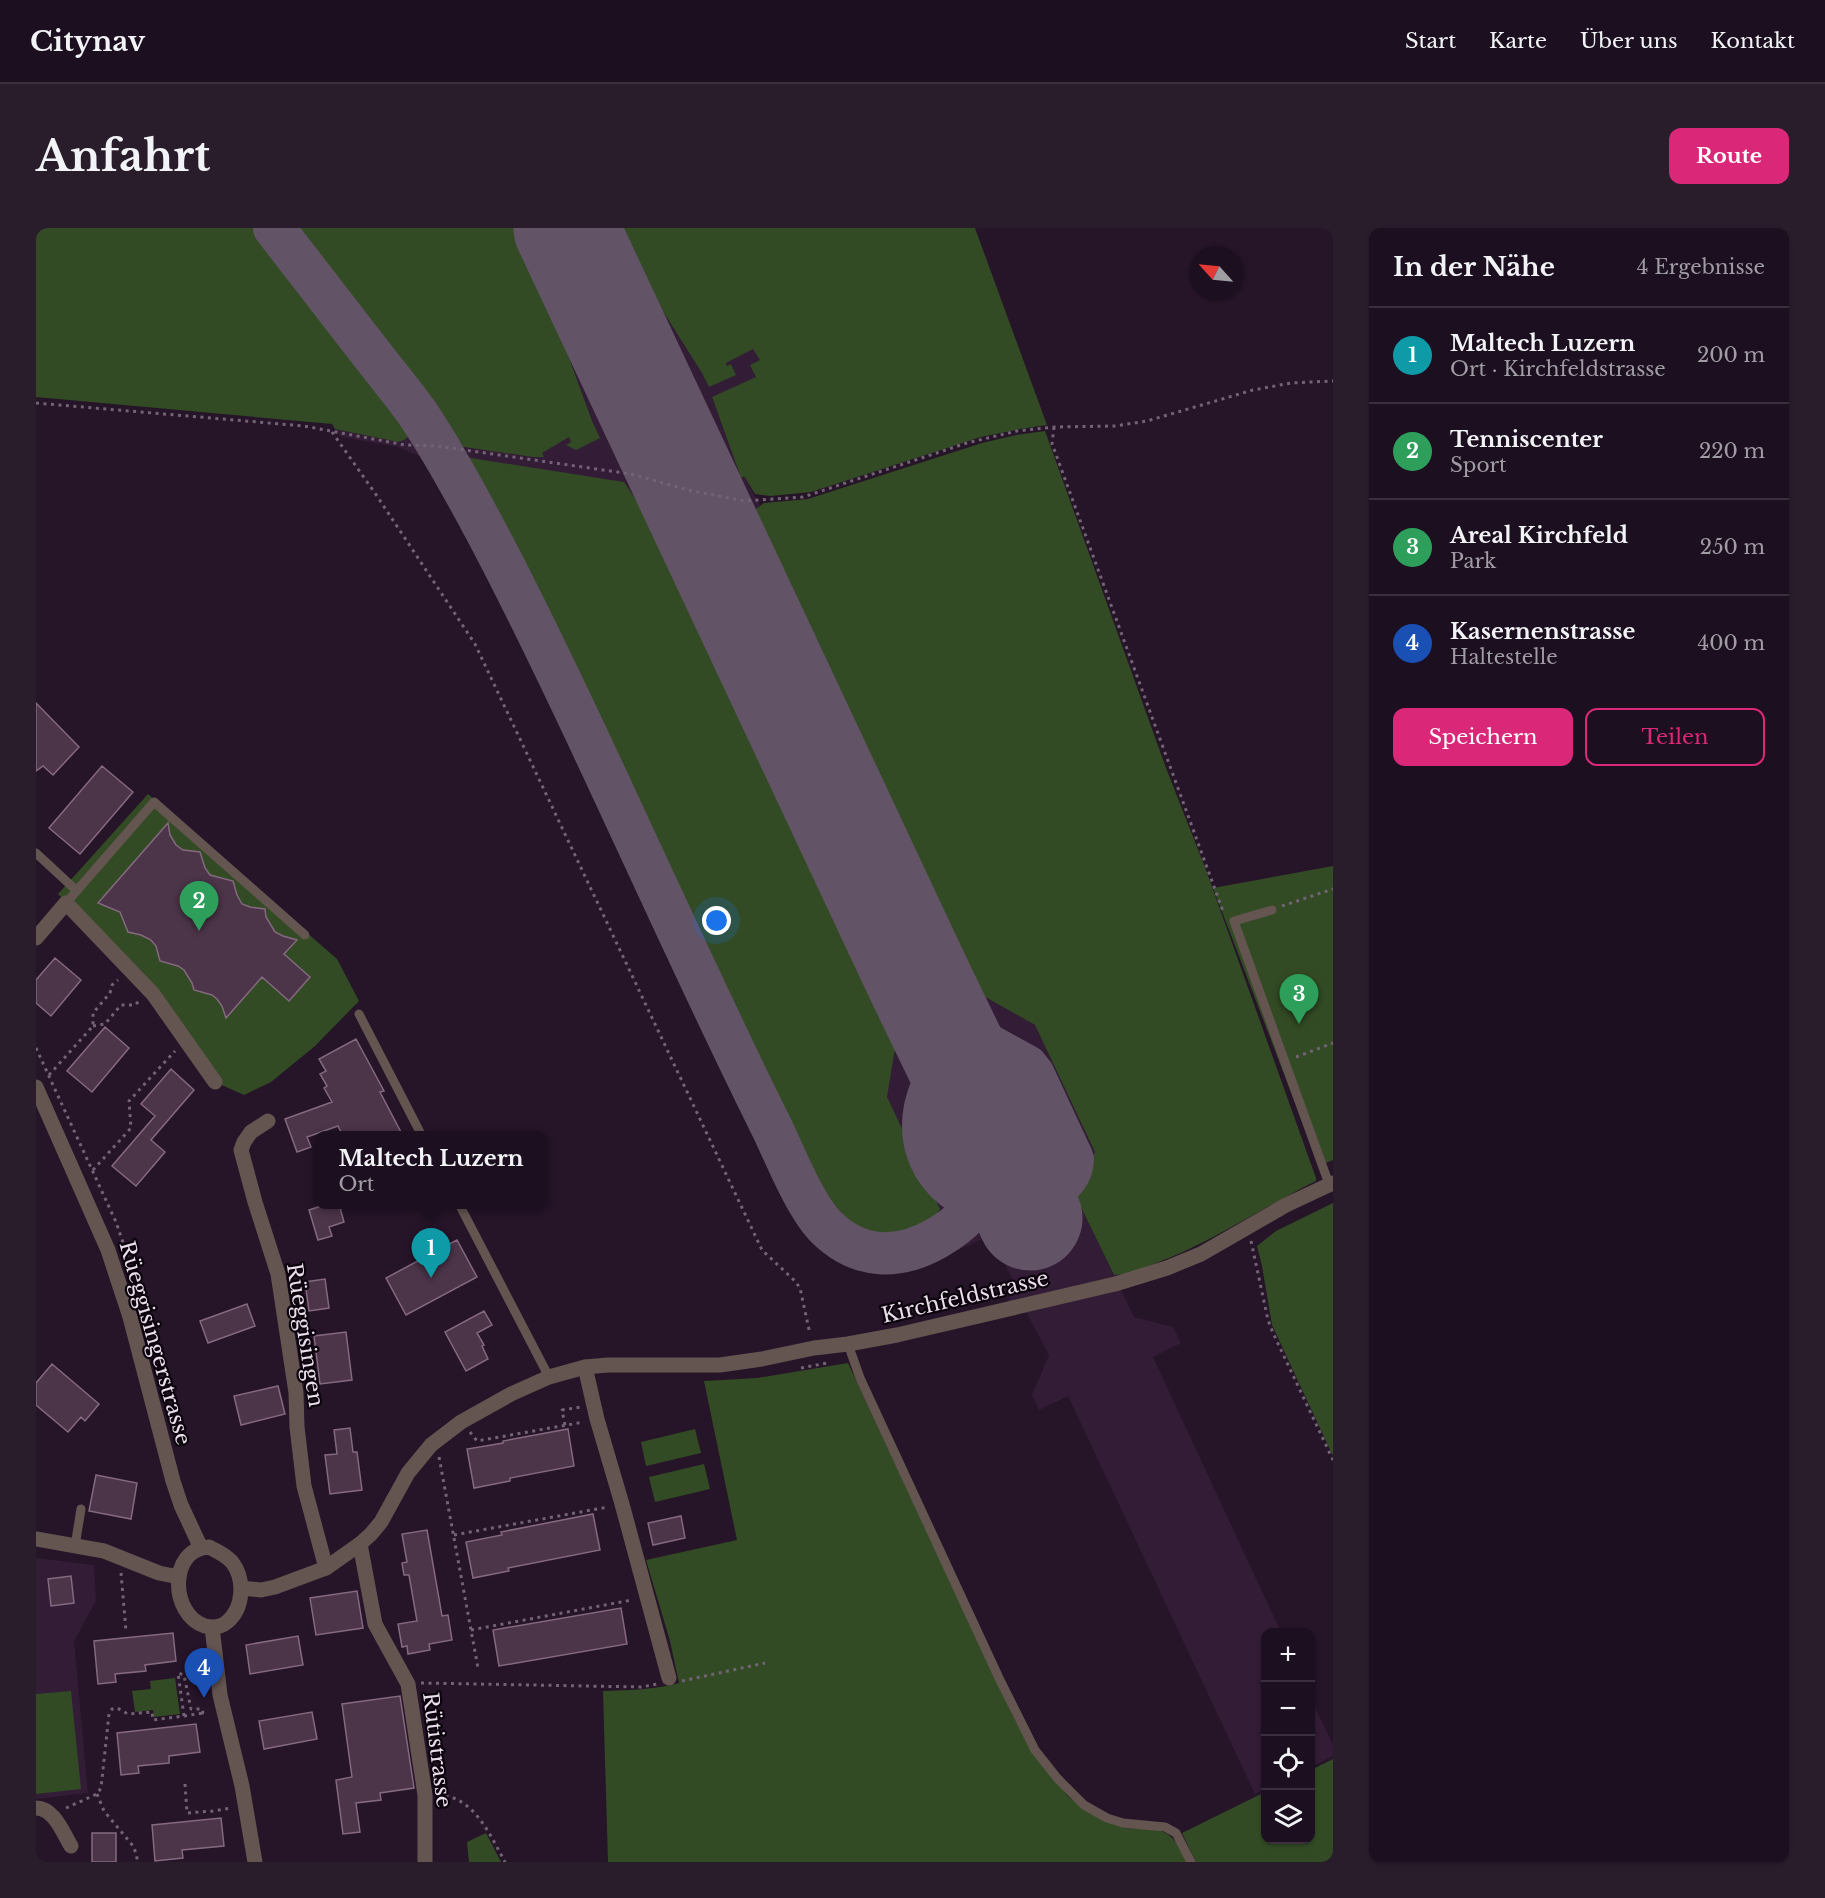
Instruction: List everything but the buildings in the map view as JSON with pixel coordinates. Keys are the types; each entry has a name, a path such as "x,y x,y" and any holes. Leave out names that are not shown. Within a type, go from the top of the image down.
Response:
{"street":[{"path":"36,938 66,903 153,994 215,1082"},
{"name":"Rüeggisingerstrasse","path":"36,1087 108,1250 130,1317 173,1481 181,1505 201,1548"},
{"name":"Rüeggisingen","path":"268,1121 252,1132 241,1150 278,1274 296,1393 297,1427 304,1486 326,1568"},
{"name":"Kirchfeldstrasse","path":"241,1588 261,1590 275,1587 326,1568 360,1544 381,1522 408,1473 431,1446 461,1422 511,1394 549,1377 585,1367 608,1365 720,1365 762,1359 814,1348 848,1344 951,1322 1139,1277 1179,1264 1286,1205 1331,1184"},
{"path":"585,1367 597,1419 669,1681"},
{"path":"36,1539 104,1551 159,1573 179,1577"},
{"name":"Rütistrasse","path":"360,1544 375,1624 408,1684 424,1795 425,1862"},
{"path":"209,1547 216,1550 232,1562 238,1572 241,1588 240,1601 234,1614 222,1625 212,1627 193,1620 182,1606 178,1592 179,1577 185,1559 201,1548 209,1547"},
{"path":"212,1627 220,1695 242,1786 255,1862"},
{"path":"36,1808 51,1815 71,1846"}],"lane":[{"path":"66,903 154,802 304,935"},
{"path":"36,854 77,891"},
{"path":"1272,909 1234,921 1284,1062 1331,1184"},
{"path":"358,1014 419,1131"},
{"path":"462,1209 549,1377"},
{"path":"848,1344 860,1378 1035,1750 1058,1779 1084,1805 1107,1818 1123,1823 1165,1827 1176,1833 1191,1862"},
{"path":"75,1546 81,1509"}],"path":[{"path":"36,403 304,426 405,445 437,446 631,474 688,490 744,501 803,497 968,443 1017,431 1054,427 1115,426 1147,421 1252,390 1291,383 1333,381"},
{"path":"1054,427 1052,444 1225,918"},
{"path":"331,430 476,644 762,1250 800,1288 818,1365"},
{"path":"1272,909 1333,889"},
{"path":"93,1026 93,1013 118,979"},
{"path":"49,1075 93,1026 105,1024 121,1005 135,1005 145,996"},
{"path":"1284,1062 1333,1043"},
{"path":"93,1170 131,1128 129,1101 180,1045"},
{"path":"1248,1228 1270,1327 1333,1460"},
{"path":"565,1425 562,1410 585,1406"},
{"path":"461,1422 477,1441 590,1421"},
{"path":"431,1446 440,1459 478,1668"},
{"path":"454,1536 614,1506"},
{"path":"120,1568 126,1631"},
{"path":"471,1630 641,1598"},
{"path":"408,1684 641,1687 765,1663"},
{"path":"184,1716 178,1673 184,1675 190,1709 202,1709 203,1713"},
{"path":"51,1815 97,1794 103,1779 109,1714 112,1709 117,1708 128,1714 152,1712 153,1720 208,1713"},
{"path":"185,1784 187,1813 228,1808"},
{"path":"97,1794 104,1811 134,1847 138,1862"},
{"path":"424,1795 448,1796 474,1810 505,1862"}],"shaded area":[{"path":"261,228 618,228 643,280 709,387 731,364 727,366 726,363 754,348 760,360 756,377 712,398 740,475 744,476 760,505 753,512 980,994 1035,1025 1096,1152 1076,1197 1134,1317 1173,1327 1181,1343 1153,1357 1279,1628 1261,1628 1261,1791 1255,1794 1068,1396 1039,1410 1032,1395 1049,1355 1026,1312 1013,1315 1008,1301 1015,1285 991,1235 921,1267 869,1271 849,1266 818,1243 794,1210 789,1188 485,550 435,463 398,447 341,437 335,429 398,442 415,432 359,354"},
{"path":"36,1558 94,1565 96,1601 74,1641 88,1793 36,1799"},
{"path":"1315,1707 1333,1745 1333,1756 1315,1765"}],"green space":[{"path":"36,228 261,228 359,354 415,432 398,442 335,429 332,424 36,397"},
{"path":"290,228 515,228 557,317 561,336 600,438 576,450 566,445 571,442 569,437 542,453 544,457 451,445 425,404"},
{"path":"618,228 975,228 1047,425 981,437 811,492 771,496 755,494 744,476 741,478 712,397 756,377 750,365 760,360 753,349 726,363 727,366 731,364 736,375 709,387 643,280"},
{"path":"1045,431 1316,1178 1316,1181 1196,1246 1144,1268 1114,1275 1076,1197 1095,1152 1035,1025 980,994 753,511 764,503 808,499 982,443"},
{"path":"458,456 624,482 658,531 897,1036 887,1097 940,1209 921,1227 897,1237 871,1237 846,1228 825,1209 508,539"},
{"path":"148,794 337,959 359,1001 315,1046 271,1082 244,1095 215,1082 152,994 58,894"},
{"path":"1333,866 1333,1160 1319,1166 1213,888"},
{"path":"1333,1203 1333,1456 1272,1325 1257,1246 1276,1231"},
{"path":"848,1363 1015,1720 1066,1794 1079,1805 1124,1825 1126,1828 1164,1832 1176,1842 1187,1862 608,1862 603,1691 651,1688 679,1683 670,1641 646,1560 737,1540 704,1381 757,1378"},
{"path":"695,1429 701,1453 646,1466 641,1442"},
{"path":"704,1464 710,1489 655,1502 649,1477"},
{"path":"175,1678 180,1714 154,1717 153,1710 135,1712 132,1691 151,1689 150,1681"},
{"path":"71,1691 81,1789 36,1794 36,1694"},
{"path":"1333,1759 1333,1862 1196,1862 1182,1833 1261,1794 1261,1844 1315,1844 1315,1768"},
{"path":"486,1833 501,1862 469,1862 467,1842"}],"taxiway":[{"path":"274,228 418,414 470,502 566,690 735,1053 797,1181 819,1219 840,1239 866,1251 880,1253 908,1250 923,1245 948,1231 963,1219 975,1203 985,1178 987,1151 981,1108"},
{"path":"932,1009 947,1022 1027,1066 1034,1075 1073,1159 1067,1178 1052,1191 1034,1200 1015,1205 996,1205 961,1194 946,1182 934,1167 924,1140 923,1116 945,1054 945,1034"}],"runway":[{"path":"566,228 981,1108 1030,1218"}],"place":[{"name":"Tenniscenter","path":"199,931"},
{"name":"Areal Kirchfeld","path":"1299,1024"},
{"name":"Maltech Luzern","path":"431,1278"},
{"name":"Kasernenstrasse","path":"204,1698"}]}
